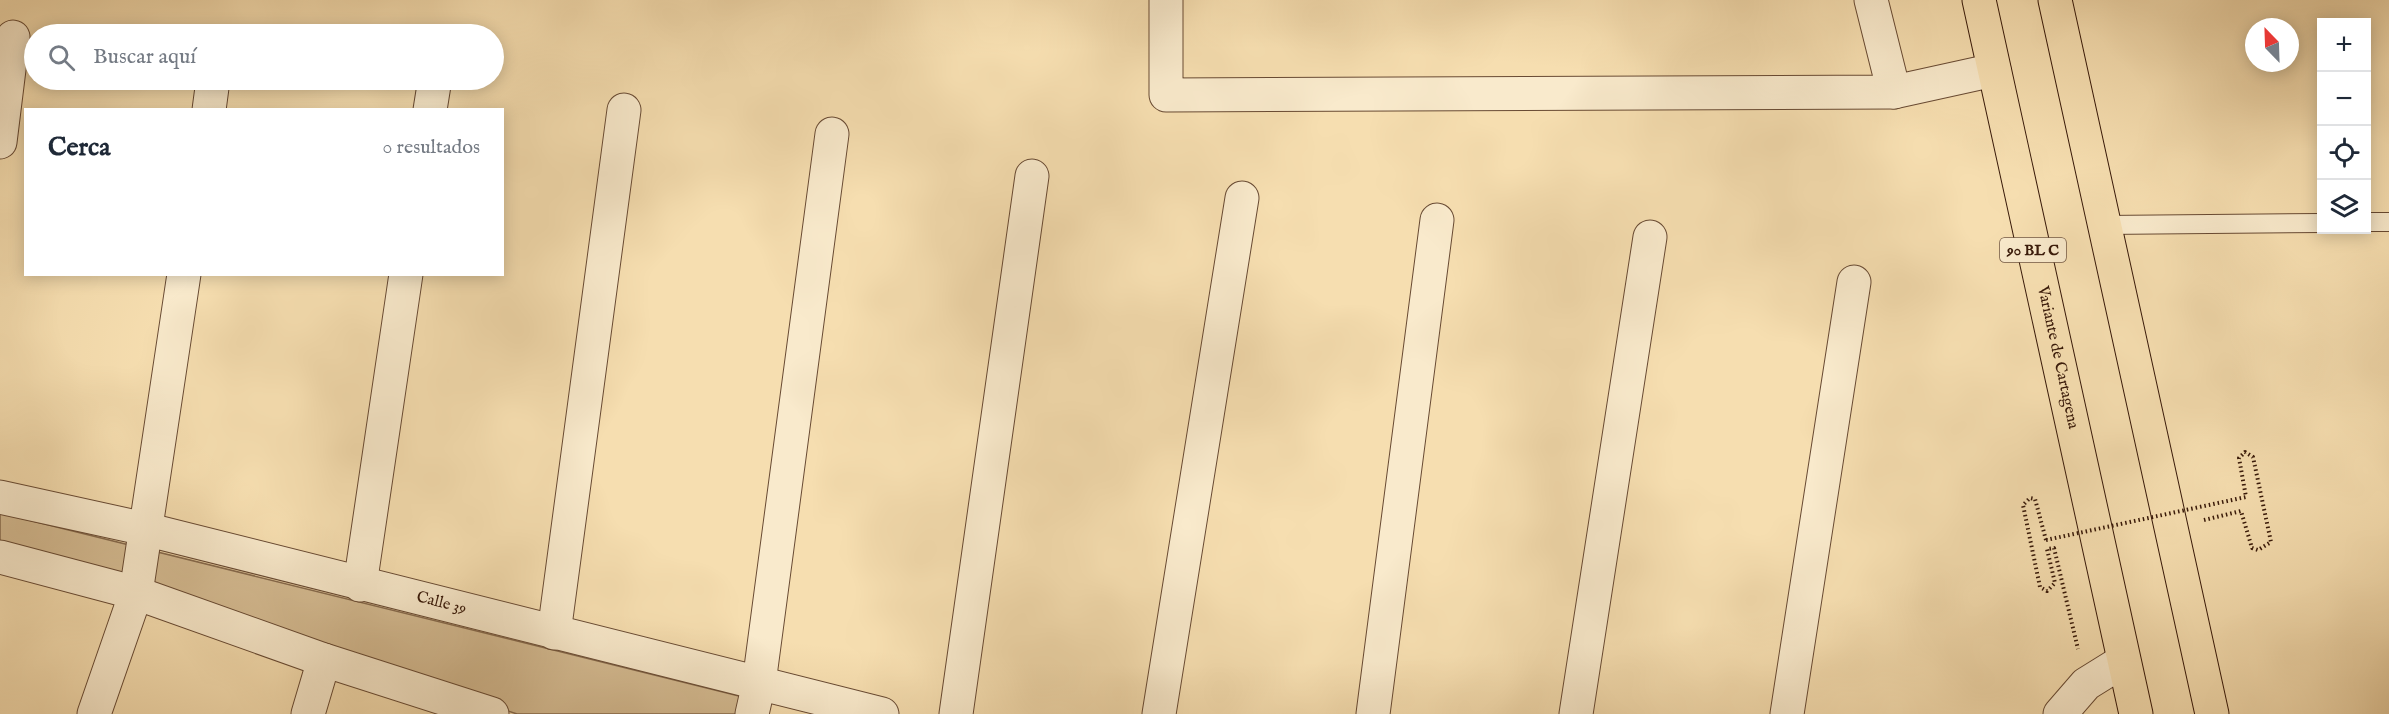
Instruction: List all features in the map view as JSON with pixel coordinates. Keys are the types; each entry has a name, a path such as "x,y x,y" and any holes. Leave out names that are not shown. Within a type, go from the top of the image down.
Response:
{"highway":[{"name":"Variante de Cartagena","path":"1979,0 2136,714"},
{"path":"2055,0 2212,714"}],"street":[{"path":"1166,0 1166,95 1894,92 1994,70"},
{"path":"1871,0 1894,92"},
{"path":"0,142 13,37"},
{"path":"209,108 212,90"},
{"path":"554,633 624,110"},
{"path":"752,714 759,683 832,135"},
{"path":"956,714 1032,176"},
{"path":"1159,714 1242,198"},
{"path":"1373,714 1437,220"},
{"path":"1576,714 1650,237"},
{"path":"94,714 136,593 184,276"},
{"path":"360,585 406,276"},
{"path":"1787,714 1854,282"},
{"name":"Calle 39","path":"0,497 145,530 882,714"},
{"path":"0,557 136,593 324,660 492,714"},
{"path":"308,714 324,660"},
{"path":"2060,714 2086,684 2123,661"}],"lane":[{"path":"2371,222 2389,222"},
{"path":"2104,225 2317,223"}],"path":[{"path":"2086,684 2054,548 2047,549 2055,583 2047,591 2040,587 2023,505 2030,498 2035,499 2039,505 2046,540 2246,497 2239,458 2245,452 2253,457 2271,542 2258,550 2252,548 2247,539 2241,511 2200,520"}],"shaded area":[{"path":"0,513 743,697 739,714 517,714 0,542"}]}
